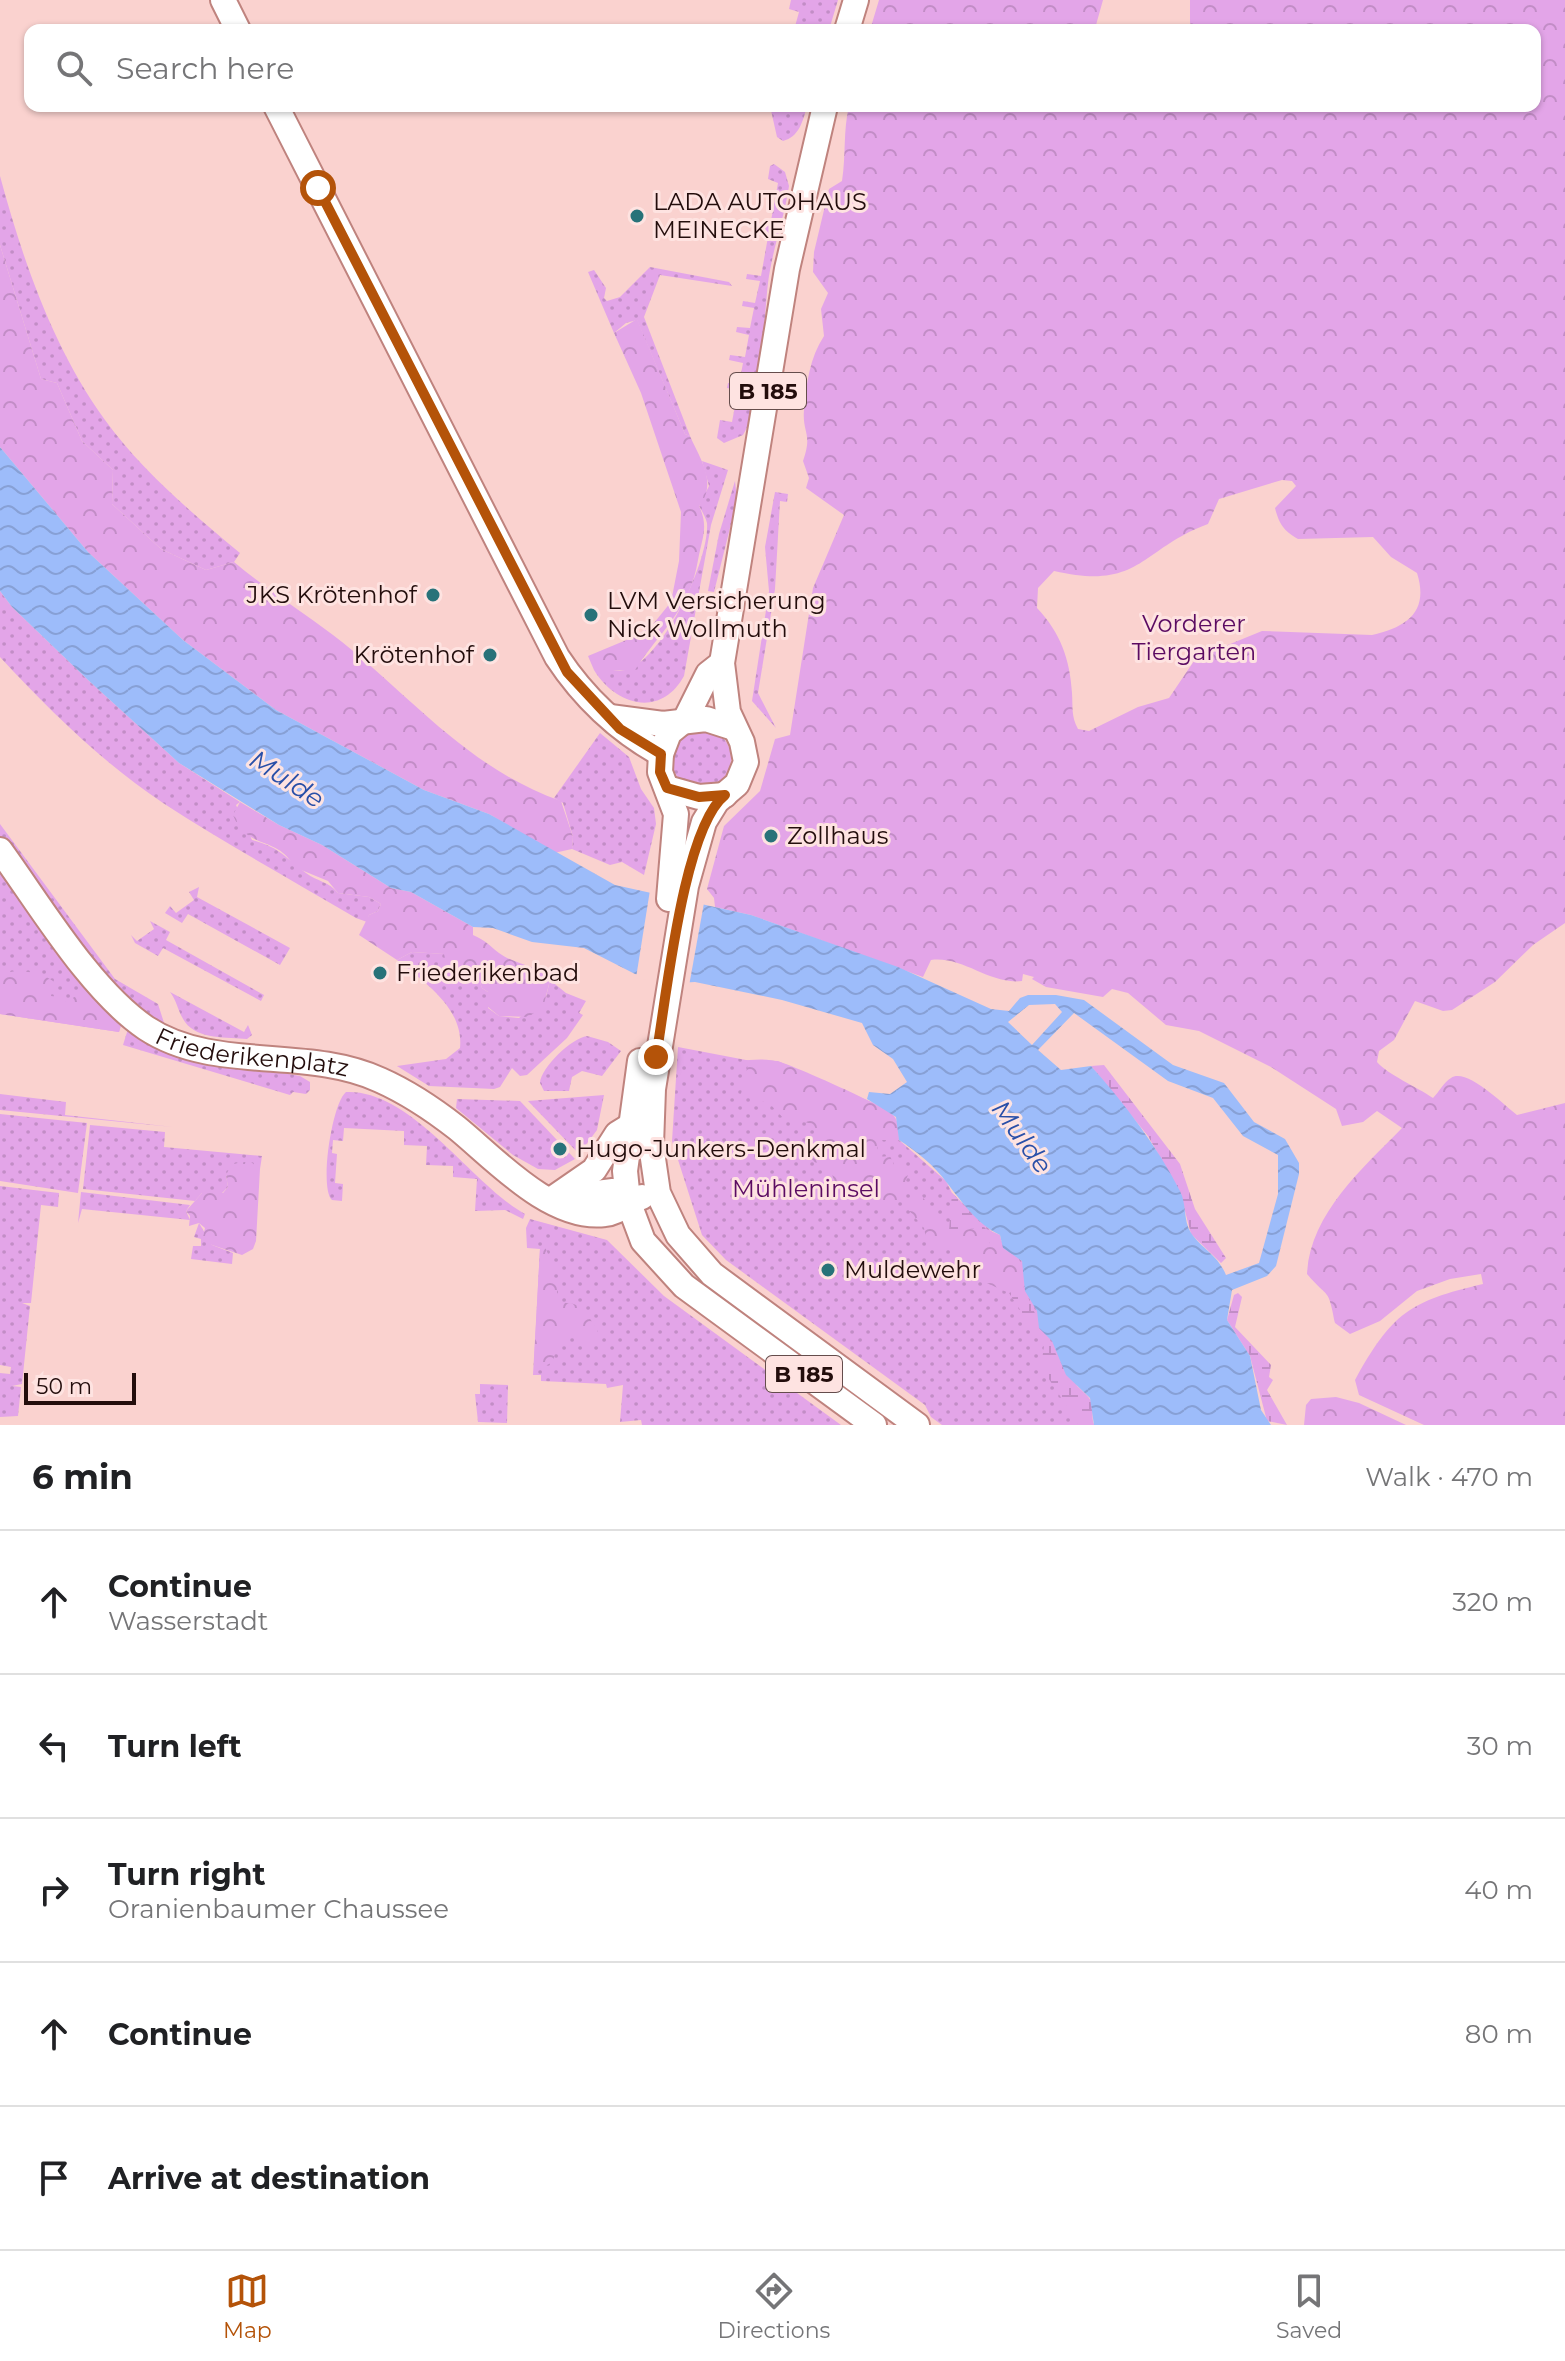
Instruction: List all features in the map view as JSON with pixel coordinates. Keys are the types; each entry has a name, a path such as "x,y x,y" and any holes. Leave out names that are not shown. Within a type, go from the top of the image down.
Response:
{"main road":[{"path":"223,0 235,24"},
{"path":"849,24 856,0"},
{"path":"279,112 553,649 586,695 626,733 661,754"},
{"name":"B 185","path":"734,728 725,697 722,663 787,269 824,112"},
{"name":"B 185","path":"685,720 708,674 722,663"},
{"path":"610,717 654,723 685,720 706,719 734,728 746,762 743,774 725,795 699,797 667,788 660,772 661,754 669,733 685,720"},
{"name":"B 185","path":"667,788 676,814 679,884"},
{"name":"B 185","path":"725,795 710,809 679,884 649,1056 630,1126 625,1160 628,1201 643,1241 671,1275 874,1425"},
{"name":"Friederikenplatz","path":"0,850 105,991 145,1027 173,1042 209,1051 333,1066 376,1078 425,1106 514,1177 567,1210 596,1215 616,1211 628,1201 658,1193"},
{"name":"B 185","path":"649,1056 651,1145 658,1193 671,1225 712,1274 917,1425"},
{"path":"552,1199 594,1170 617,1134 630,1126"}],"green space":[{"path":"791,0 838,0 831,24 796,24 799,12 789,9"},
{"path":"879,0 1103,0 1096,24 872,24"},
{"name":"Vorderer Tiergarten","path":"1190,0 1565,0 1565,923 1533,945 1495,982 1452,1010 1443,1011 1415,1001 1394,1040 1379,1051 1377,1062 1433,1098 1448,1080 1458,1076 1475,1082 1517,1115 1565,1103 1565,1425 1424,1425 1359,1395 1355,1380 1368,1357 1380,1339 1406,1313 1437,1297 1483,1284 1481,1274 1450,1279 1417,1291 1380,1321 1350,1334 1335,1323 1327,1294 1307,1274 1310,1252 1317,1232 1341,1194 1402,1128 1377,1111 1363,1122 1342,1126 1336,1109 1271,1067 1199,1031 1166,1025 1128,993 1112,989 1103,997 1046,987 1032,979 1034,977 1023,974 1022,981 998,979 943,960 931,960 923,977 751,915 715,907 714,898 707,889 724,826 760,791 775,739 790,735 813,588 844,515 806,488 809,478 803,461 807,444 804,418 806,390 812,362 824,336 821,309 828,293 813,272 814,252 829,189 842,181 848,112 1541,112 1541,24 1191,24","holes":["1282,480 1292,481 1296,486 1275,508 1286,530 1298,539 1373,537 1391,557 1417,573 1420,598 1412,615 1396,627 1372,635 1262,631 1196,658 1169,698 1138,707 1089,731 1078,729 1073,716 1066,657 1058,636 1037,608 1038,588 1054,571 1083,576 1123,572 1185,534 1208,524 1219,499"]},
{"path":"771,112 805,112 800,128 793,136 783,141 777,137"},
{"path":"774,164 785,172 789,186 768,283 759,383 750,421 743,435 724,443 717,438 720,420 732,422 738,390 727,388 728,383 739,384 743,363 729,360 730,355 745,357 749,335 736,332 737,327 750,328 754,308 742,306 743,301 755,303 760,281 746,279 747,274 761,276 768,237 756,234 757,224 770,226 778,183 768,179 770,166"},
{"path":"0,176 42,303 87,392 119,438 151,474 240,553 234,562 206,570 161,549 112,504 113,470 82,441 57,383 41,379 0,245"},
{"path":"0,245 41,379 57,383 82,441 113,470 112,504 161,549 206,570 234,562 333,635 467,749 527,787 561,801 573,837 572,849 554,853 489,814 424,790 276,710 183,640 88,552 0,447"},
{"path":"650,267 729,282 732,286 660,275 644,317 690,436 685,434 637,320 626,323 614,333 588,272 594,270 606,288 604,298 607,301 620,297"},
{"path":"637,319 685,434 690,436 705,471 707,489 699,506 704,533 694,577 681,606 635,670 594,670 588,656 636,636 654,623 671,602 679,561 681,512 641,393 614,333"},
{"path":"702,461 728,470 711,525 684,676 663,698 651,702 626,699 614,692 594,670 625,670 639,663 654,649 681,607 701,560 706,539 707,523 699,506 709,486"},
{"path":"735,481 737,500 714,592 708,591 719,534"},
{"path":"775,492 788,494 787,502 780,501 775,589 758,693 776,728 752,701 769,591 765,547"},
{"path":"0,591 12,607 179,763 240,802 236,805 252,840 276,850 338,893 369,897 381,904 378,911 369,915 367,922 356,918 163,803 98,753 0,657"},
{"path":"701,728 712,730 722,737 729,747 729,769 722,779 712,786 701,788 690,786 680,779 673,769 671,758 673,747 680,737 690,730"},
{"path":"600,733 629,757 641,789 654,808 656,824 644,875 622,862 610,865 572,849 573,837 563,803 554,798"},
{"path":"240,802 322,845 391,888 411,892 473,927 473,935 499,953 550,980 544,1004 529,1017 499,1016 488,1007 488,992 482,988 478,976 473,974 458,979 449,975 444,954 412,952 397,960 359,935 369,915 378,911 381,904 369,897 338,893 328,881 294,867 280,850 246,834 233,815"},
{"path":"0,824 115,979 158,1004 166,1029 118,993 0,838"},
{"path":"0,873 80,984 121,1025 119,1032 0,1014"},
{"path":"199,887 197,897 290,948 280,965 188,914 182,923 165,913 170,906 176,913 194,900 189,892"},
{"path":"150,921 170,932 166,940 264,995 261,1001 163,948 158,956 135,943 131,935 137,941 154,929"},
{"path":"412,952 445,954 452,978 478,976 482,988 488,992 488,1008 499,1016 519,1018 546,997 550,980 566,993 586,1001 579,1013 583,1015 567,1038 527,1075 520,1076 512,1068 500,1087 494,1089 429,1086 397,1066 446,1059 460,1048 460,1034 456,1020 440,997 397,960"},
{"path":"16,971 40,973 53,981 51,996 59,997 63,1003 86,991 121,1025 119,1032 0,1014 0,974"},
{"path":"170,992 244,1032 248,1025 252,1035 247,1039 198,1032 185,1022"},
{"path":"128,1029 171,1053 300,1076 310,1082 310,1090 306,1094 293,1092 290,1095 123,1045"},
{"path":"587,1036 608,1042 621,1051 602,1076 582,1071 572,1077 569,1091 544,1091 540,1083 551,1062 573,1042"},
{"name":"Mühleninsel","path":"678,1047 746,1060 778,1061 887,1109 899,1140 946,1181 952,1193 1022,1261 1094,1425 942,1425 931,1417 925,1405 726,1260 702,1235 672,1141"},
{"path":"749,1060 772,1060 789,1065 859,1096 894,1116 899,1140 877,1140 878,1157 890,1156 895,1167 903,1168 908,1175 898,1201 881,1207 858,1191 846,1195 836,1188 830,1167 811,1161 808,1154 819,1136 811,1124 787,1122 770,1104 741,1094"},
{"path":"1104,1065 1180,1164 1195,1209 1226,1258 1221,1263 1191,1234 1180,1192 1148,1136 1091,1066"},
{"path":"346,1092 370,1095 417,1121 484,1182 525,1214 523,1219 505,1210 475,1211 477,1179 453,1177 453,1166 426,1165 427,1146 404,1145 404,1131 344,1128 343,1141 333,1140 332,1153 337,1154 335,1183 343,1184 342,1201 332,1200 327,1180 329,1146 336,1112"},
{"path":"0,1094 66,1102 65,1115 173,1127 0,1110"},
{"path":"604,1095 597,1130 579,1154 528,1101"},
{"path":"457,1099 520,1101 575,1159 555,1170 538,1169 513,1155 456,1108"},
{"path":"0,1114 87,1123 78,1193 0,1181"},
{"path":"90,1125 165,1132 164,1147 262,1156 260,1169 226,1175 228,1187 222,1193 202,1193 195,1201 83,1189"},
{"path":"251,1162 260,1169 256,1241 253,1249 242,1255 212,1245 203,1237 205,1228 199,1223 189,1226 190,1216 186,1211 202,1193 223,1193 228,1187 226,1175 231,1165"},
{"path":"0,1186 59,1193 58,1207 41,1205 31,1303 22,1303 30,1306 22,1384 12,1386 21,1387 18,1416 0,1417 0,1373 10,1374 11,1367 0,1365"},
{"path":"81,1192 190,1205 186,1211 190,1220 82,1209 78,1223"},
{"path":"952,1193 986,1229 1000,1235 1003,1248 1017,1255 1024,1270 996,1250 978,1228 949,1231"},
{"path":"922,1196 947,1232 978,1228 992,1246 1024,1270 1025,1287 1009,1293 982,1281 952,1243 933,1250 928,1248 924,1228 906,1207 911,1199"},
{"path":"530,1219 607,1240 664,1296 841,1425 642,1425 641,1420 620,1422 623,1385 607,1388 606,1384 541,1381 541,1375 533,1375 540,1249 527,1248 526,1228"},
{"path":"199,1223 212,1245 233,1253 232,1264 191,1259 193,1246 201,1246 201,1239 194,1237"},
{"path":"545,1247 551,1261 551,1276 557,1281 557,1301 580,1307 602,1342 600,1346 578,1344 578,1335 563,1334 563,1344 556,1347 553,1362 543,1367 534,1362 540,1248"},
{"path":"1025,1287 1059,1359 1073,1382 1091,1401 1094,1425 1079,1425 1041,1367 1044,1346 1009,1293"},
{"path":"1238,1293 1242,1297 1235,1327 1271,1365 1269,1377 1273,1380 1267,1390 1287,1425 1267,1421 1250,1356 1227,1320 1234,1295"},
{"path":"480,1384 508,1385 507,1423 478,1422 475,1394 480,1394"},
{"path":"1336,1397 1359,1403 1406,1425 1304,1425 1306,1405 1311,1399"}],"water":[{"name":"Mulde","path":"0,447 88,552 183,640 276,710 424,790 489,814 615,885 751,915 898,967 991,1009 1009,1011 1020,998 1028,995 1056,995 1084,1000 1173,1065 1224,1083 1254,1122 1285,1139 1299,1163 1276,1266 1267,1276 1232,1290 1227,1320 1250,1356 1261,1410 1271,1425 1094,1425 1090,1398 1066,1375 1052,1341 1039,1328 1037,1311 1025,1291 1022,1261 1003,1248 1000,1235 977,1219 931,1165 899,1140 896,1117 867,1099 869,1092 890,1094 907,1082 893,1059 873,1045 862,1023 782,1000 695,982 678,983 635,974 584,948 532,942 493,928 473,927 411,892 391,888 322,845 279,825 179,763 12,607 0,591","holes":["1055,1004 1062,1012 1032,1045 1008,1022 1029,1005","1074,1013 1168,1081 1213,1098 1243,1136 1278,1155 1278,1194 1259,1263 1226,1275 1219,1262 1191,1233 1182,1196 1171,1174 1116,1095 1091,1066 1061,1070 1038,1050"]}],"pier":[{"path":"650,890 704,903 689,986 636,978"}],"place":[{"name":"LADA AUTOHAUS MEINECKE","path":"637,216"},
{"name":"JKS Krötenhof","path":"433,595"},
{"name":"LVM Versicherung Nick Wollmuth","path":"591,615"},
{"name":"Krötenhof","path":"490,655"},
{"name":"Zollhaus","path":"771,836"},
{"name":"Friederikenbad","path":"380,973"},
{"name":"Hugo-Junkers-Denkmal","path":"560,1149"},
{"name":"Muldewehr","path":"828,1270"}],"route":[{"path":"318,188 567,672 620,729 661,754 660,772 667,788 699,797 725,795 710,809 694,848 656,1057"}]}
